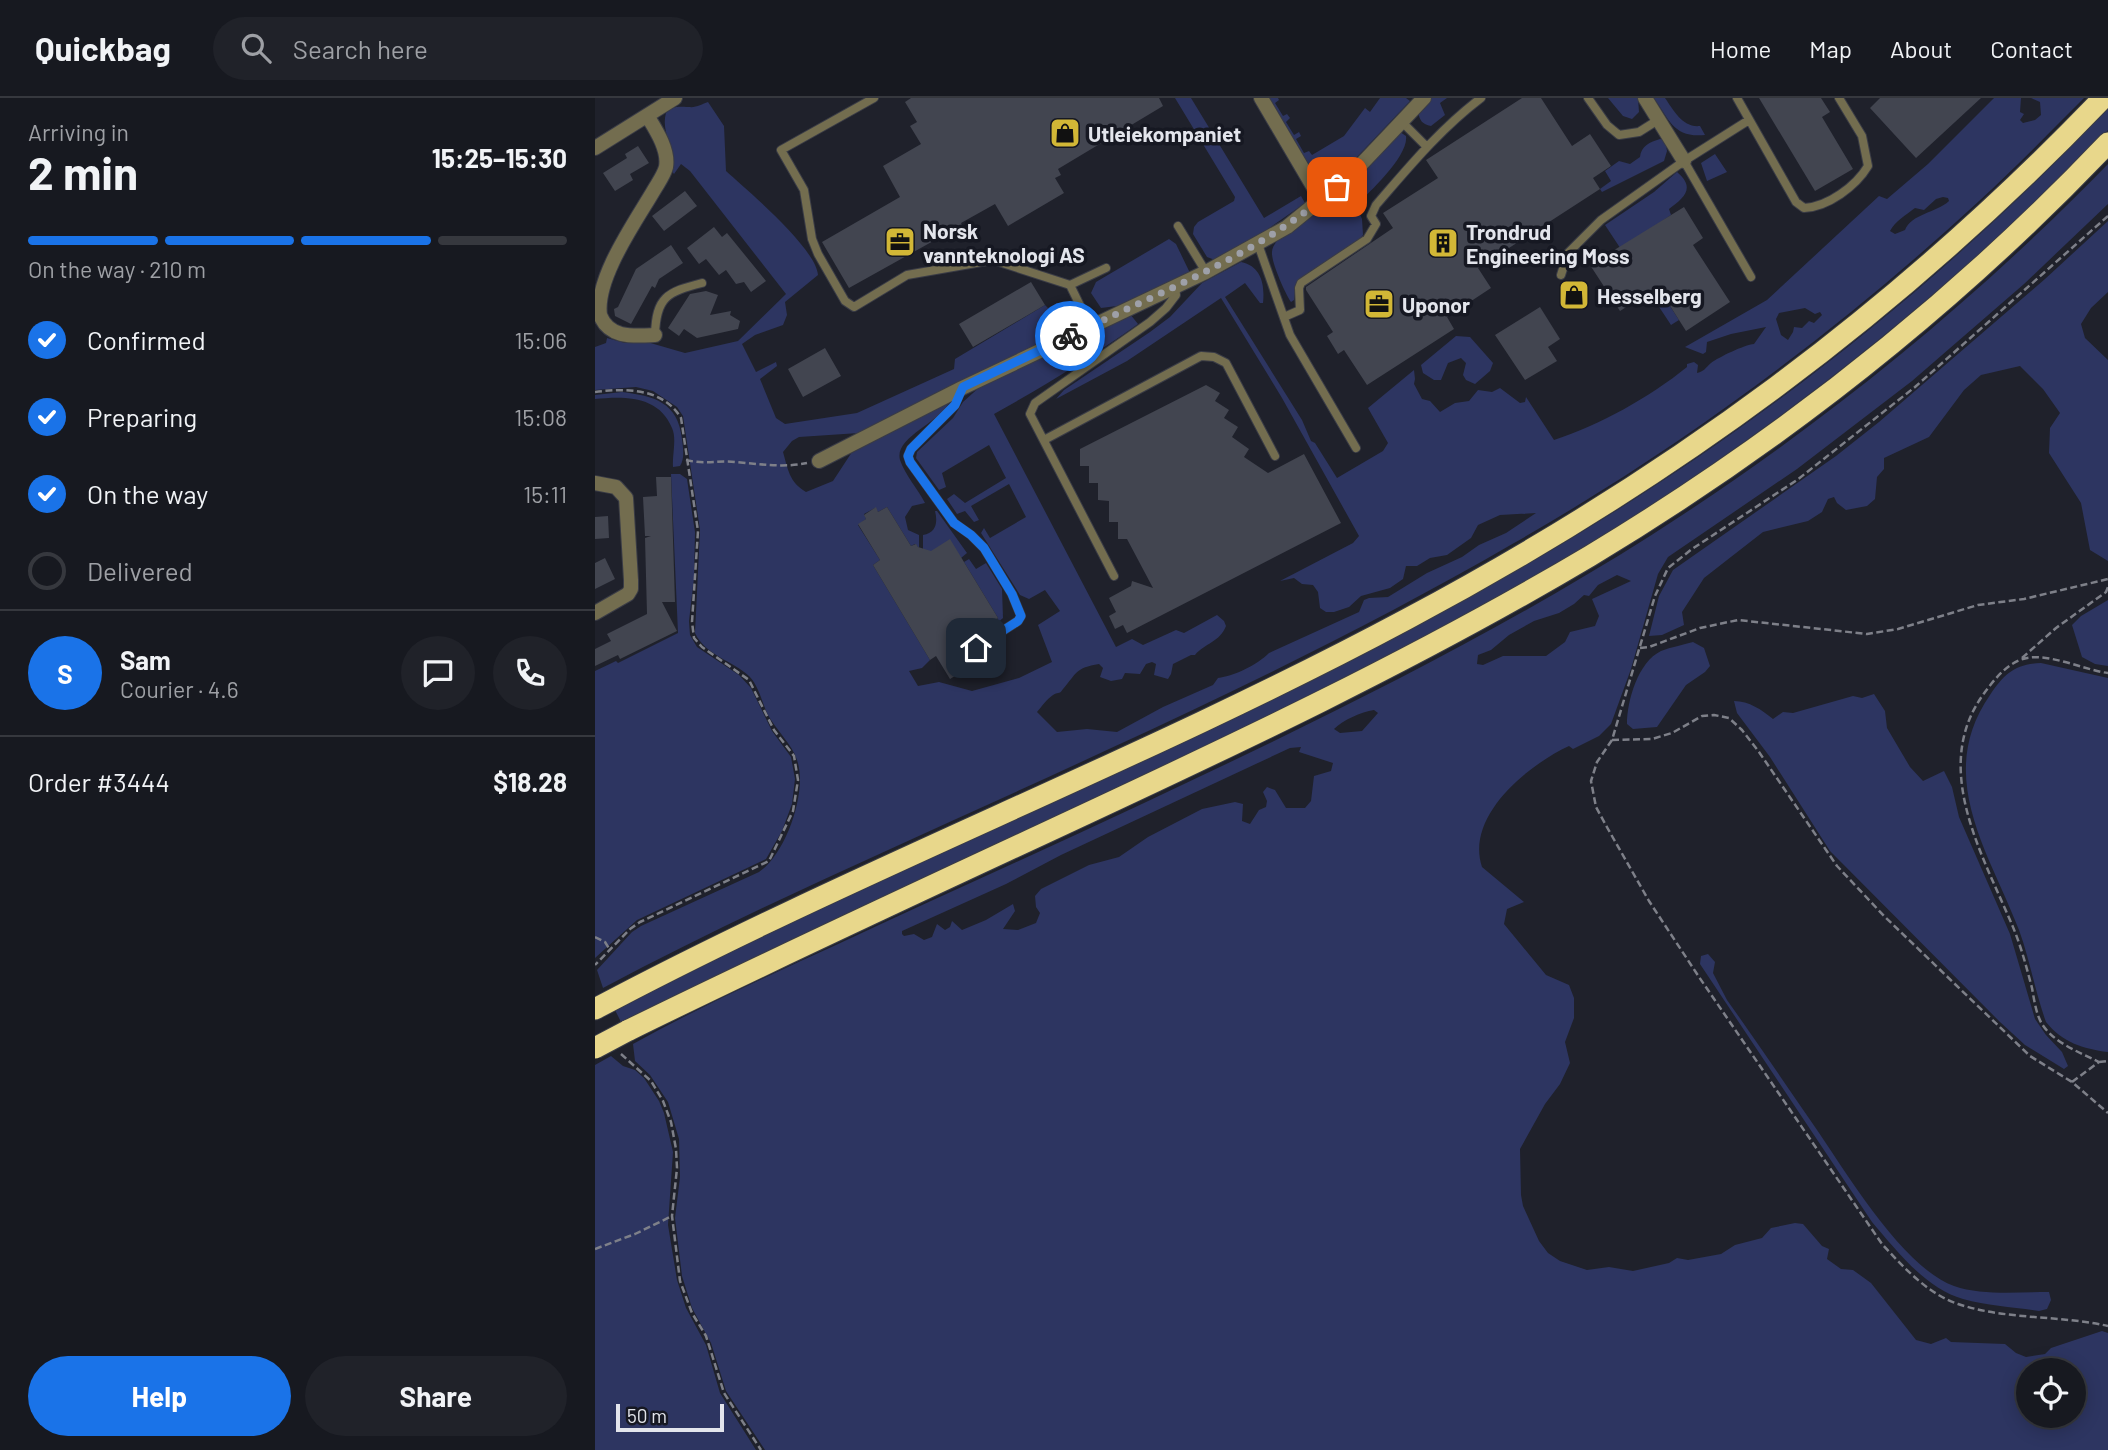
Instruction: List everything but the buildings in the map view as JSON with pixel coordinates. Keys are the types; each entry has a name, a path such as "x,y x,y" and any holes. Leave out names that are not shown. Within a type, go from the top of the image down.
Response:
{"highway":[{"path":"603,1005 742,935 1238,704 1405,620 1538,546 1713,435 1813,361 1915,278 1972,227 2037,166 2103,98"},
{"path":"595,1048 789,951 1304,710 1456,632 1590,555 1741,457 1874,357 1962,283 2058,194 2108,143"}],"street":[{"path":"595,148 675,98"},
{"path":"1261,98 1321,200"},
{"path":"819,461 963,387 1206,272 1287,227 1352,174 1424,98"},
{"path":"1645,98 1684,160"},
{"path":"648,117 663,146 666,167 618,247 601,281 596,304 601,319 615,332 630,336 655,335"},
{"path":"595,482 617,487 626,498 631,580 628,594 595,613"}],"lane":[{"path":"874,98 781,150 804,190 812,239 818,254 845,301 854,307 907,275 993,260 1070,285 1106,268"},
{"path":"1284,317 1300,310 1301,283 1367,239 1375,223 1371,216 1376,205 1426,146 1481,98"},
{"path":"1588,98 1607,125 1619,135 1639,132 1658,120"},
{"path":"1737,98 1797,202 1804,208 1814,207 1850,187 1868,166 1862,136 1839,98"},
{"path":"1561,275 1568,253 1601,219 1684,160 1749,120"},
{"path":"1403,123 1426,146"},
{"path":"1684,160 1751,277"},
{"path":"1178,226 1206,272"},
{"path":"1258,244 1290,335 1356,448"},
{"path":"655,335 657,312 663,300 677,289 702,283"},
{"path":"1070,285 1090,326"},
{"path":"1114,576 1030,414 1035,402 1166,308 1176,295 1175,287"},
{"path":"1044,440 1201,356 1214,357 1226,363 1275,456"},
{"path":"963,387 955,405 911,449 908,456 954,523 984,548 1018,605 1021,616 1018,621 976,648"}],"path":[{"path":"2108,216 1904,395 1797,480 1668,568 1659,587 1612,740 1597,762 1591,781 1596,807 1649,901 1882,1244 1914,1276 1957,1304 2108,1325"},
{"path":"595,392 632,390 661,399 681,418 698,531 692,622 694,638 702,647 744,675 754,687 774,730 796,762 798,780 788,823 769,861 640,922 595,965"},
{"path":"686,460 709,464 735,462 787,467 819,461"},
{"path":"1640,648 1700,628 1738,620 1867,635 1898,629 1978,605 2024,599 2108,579"},
{"path":"2099,1062 2058,1041 2040,1022 2026,964 2015,933 1968,820 1960,758 1963,737 1977,701 1999,674 2106,592 2108,587"},
{"path":"2019,660 2030,657 2044,658 2108,673"},
{"path":"1612,740 1652,739 1672,733 1702,716 1729,718 1759,752 1815,838 1845,875 1995,1025 2030,1056 2072,1082 2108,1112"},
{"path":"595,937 605,942 610,950"},
{"path":"619,1053 650,1081 663,1101 671,1122 677,1168 672,1216 680,1281 687,1303 706,1336 724,1393 761,1450"},
{"path":"2072,1082 2099,1062 2108,1061"},
{"path":"595,1249 672,1216"}],"shaded area":[{"path":"1175,98 1191,98 1264,218 1301,196 1305,203 1258,236 1215,260 1207,257 1193,234 1194,227 1234,201 1235,197"},
{"path":"1268,98 1278,98 1275,103 1283,116 1287,114 1290,118 1286,122 1294,135 1299,132 1301,136 1296,139 1304,153 1309,151 1312,155 1344,136 1365,108 1370,112 1380,98 1406,98 1410,101 1337,178 1323,184 1318,183"},
{"path":"1431,98 1447,98 1440,103 1445,115 1431,126 1422,122 1418,112"},
{"path":"1608,98 1638,98 1639,112 1632,119 1623,116"},
{"path":"1654,98 1665,98 1679,118 1694,126 1700,126 1705,135 1679,131"},
{"path":"1994,98 2021,98 2020,112 2024,114 2020,120 2023,123 2035,120 2041,115 2040,102 2031,98 2084,98 1978,202 1813,342 1697,428 1576,506 1415,598 1263,676 791,895 603,988 597,970 632,932 759,872 769,863 786,837 797,804 799,788 800,773 795,754 768,715 752,680 705,647 695,633 700,530 683,416 677,407 653,391 636,387 595,390 595,347 606,343 607,338 625,343 647,342 685,353 738,341 786,294 690,171 681,164 674,174 671,170 673,162 665,121 666,113 672,109 694,107 708,102 724,126 726,171 794,235 806,250 818,275 785,302 787,315 783,325 755,335 742,344 756,372 776,362 777,366 760,379 776,418 785,424 857,413 954,369 955,359 1045,305 1048,308 1057,303 1063,304 1072,314 1071,325 1067,330 874,426 859,433 799,437 783,452 793,479 806,492 833,481 852,452 946,402 948,404 903,445 900,452 902,466 925,503 912,506 905,517 908,530 919,535 919,548 915,544 911,546 887,507 878,512 875,508 864,514 866,519 858,525 880,560 873,565 930,660 922,668 909,671 918,686 939,682 972,691 1019,678 1052,662 1038,625 1060,611 1045,590 1029,599 1020,595 981,533 984,528 990,538 1026,517 1009,484 971,506 979,520 974,522 965,511 957,514 947,499 954,494 965,503 1006,478 989,445 942,473 946,487 939,490 916,458 917,452 953,418 963,402 983,384 1130,314 1138,324 1067,371 994,414 1116,647 1132,639 1143,645 1176,630 1184,633 1217,615 1226,626 1220,636 1195,655 1173,664 1168,679 1154,675 1156,664 1152,662 1146,664 1140,674 1125,673 1122,679 1111,681 1100,677 1103,668 1099,664 1081,669 1061,692 1051,697 1037,712 1057,732 1087,729 1117,732 1163,707 1213,685 1218,678 1245,669 1269,653 1359,612 1364,600 1388,597 1427,573 1506,533 1536,513 1500,515 1478,525 1471,538 1447,555 1430,558 1417,566 1406,566 1403,579 1390,588 1361,596 1349,607 1334,612 1326,612 1320,608 1318,592 1313,585 1302,584 1294,578 1280,581 1353,543 1359,536 1282,398 1221,298 1127,361 1056,399 1064,390 1170,317 1202,283 1241,262 1253,267 1257,272 1262,283 1263,303 1260,303 1245,283 1225,297 1302,420 1311,441 1315,443 1337,478 1383,451 1388,443 1368,408 1414,370 1414,384 1422,399 1430,401 1440,412 1455,403 1469,401 1478,390 1492,392 1500,388 1520,403 1525,402 1526,397 1554,440 1624,409 1673,378 1687,367 1687,364 1694,362 1698,365 1697,373 1725,355 1754,344 1766,327 1707,342 1706,352 1703,354 1685,347 1767,300 1879,196 1887,199 1928,164","holes":["1943,197 1949,201 1913,220 1905,230 1895,234 1890,231 1915,208 1924,210 1936,199","1805,308 1822,315 1814,323 1809,321 1802,328 1794,327 1788,340 1781,335 1776,319 1779,313"]},
{"path":"2108,108 2108,130 2051,187 1931,296 1805,398 1604,535 1477,609 1347,678 621,1022 615,1010 680,975 813,910 1083,788 1259,704 1475,594 1580,533 1722,440 1858,339 1987,228"},
{"path":"1400,132 1406,136 1405,144 1395,163 1356,205 1362,219 1363,235 1296,284 1294,300 1291,302 1274,263 1273,247 1282,236 1334,197"},
{"path":"1660,139 1665,140 1667,151 1664,161 1602,192 1600,189 1611,181 1605,171 1619,161 1630,164 1640,157 1647,145"},
{"path":"1715,154 1727,172 1707,181 1701,163"},
{"path":"2108,164 2108,204 2024,284 1912,381 1797,469 1668,557 1658,574 1631,669 1611,724 1599,736 1573,749 1569,746 1519,779 1491,811 1479,848 1482,867 1524,902 1507,909 1504,924 1546,975 1569,985 1574,998 1574,1018 1565,1042 1570,1063 1520,1149 1523,1206 1539,1241 1548,1253 1560,1261 1587,1270 1609,1267 1633,1271 1669,1263 1677,1258 1688,1260 1721,1254 1735,1245 1762,1238 1771,1228 1803,1224 1822,1246 1829,1249 1827,1259 1841,1269 1853,1270 1871,1283 1916,1340 1931,1344 1946,1338 1951,1342 2005,1344 2026,1357 2045,1354 2051,1348 2102,1331 2108,1333 2108,1450 765,1450 726,1391 711,1343 692,1308 682,1276 675,1218 680,1177 679,1139 668,1102 650,1075 635,1061 633,1044 734,992 1273,741 1401,677 1527,609 1650,536 1772,453 1890,363 2002,267","holes":["1617,575 1631,581 1592,599 1599,616 1595,626 1570,632 1565,642 1546,656 1503,656 1483,665 1477,664 1478,655 1491,650 1509,635 1534,621 1559,613 1584,595 1589,596 1598,585","1374,710 1378,713 1362,731 1340,733 1334,729 1347,720","1301,747 1299,752 1333,763 1331,771 1314,776 1311,801 1305,808 1286,808 1275,790 1267,787 1263,792 1267,801 1266,807 1259,810 1250,824 1242,821 1243,804 1235,802 1202,809 1148,837 1119,857 1089,865 1041,889 1035,896 1036,907 1040,913 1036,923 1018,930 1003,929 1015,911 1013,904 962,930 952,921 950,927 945,930 937,924 932,937 924,940 914,934 902,934 902,931 1006,884 1061,855 1290,748"]},
{"path":"1677,172 1687,188 1683,197 1669,209 1671,215 1629,243 1679,320 1671,325 1605,225 1654,192"},
{"path":"2108,221 2108,292 2091,308 2081,324 2085,338 2108,360 2108,561 2090,550 2081,503 2049,453 2050,428 2060,413 2043,389 2020,366 1981,375 1964,390 1929,437 1884,458 1884,469 1877,477 1875,499 1867,506 1846,510 1834,497 1828,499 1822,512 1808,521 1763,532 1704,578 1682,612 1684,625 1662,635 1649,636 1659,596 1673,570 1836,456 1879,422"},
{"path":"1169,239 1176,244 1190,273 1117,306 1101,308 1091,293 1096,282"},
{"path":"1456,336 1470,337 1493,363 1490,371 1475,384 1466,380 1463,375 1466,363 1461,358 1448,363 1441,380 1434,380 1423,373 1421,365"},
{"path":"622,392 654,399 670,409 680,427 683,456 680,466 673,467 672,428 658,409 628,398 595,399 595,395"},
{"path":"671,474 680,474 687,479 695,532 690,635 697,647 739,675 751,688 772,731 791,757 795,779 792,804 782,831 766,859 637,920 595,958 595,671 616,661 618,663 678,633"},
{"path":"935,511 967,553 961,558 923,556 923,535 935,527"},
{"path":"969,559 976,569 986,563 1002,589 1003,618 996,624 998,618 964,562"},
{"path":"2108,600 2108,666 2095,664 2082,657 2072,625 2081,616"},
{"path":"1693,642 1704,648 1710,666 1686,685 1657,727 1633,729 1627,724 1629,704 1635,683 1646,664 1661,651"},
{"path":"2041,663 2108,678 2108,1052 2074,1043 2059,1035 2046,1022 2019,930 1972,814 1967,784 1967,755 1974,725 2000,681 2017,668"},
{"path":"1874,694 1885,711 1887,728 1910,767 1923,781 1944,771 1952,787 1959,817 2010,934 2035,1019 2062,1052 2068,1066 2064,1069 2025,1045 2000,1022 1830,851 1770,757 1737,713 1734,701 1750,704 1773,719 1783,712 1793,713 1853,696 1862,698"},
{"path":"1708,954 1715,962 1713,973 1727,1000 1877,1217 1915,1260 1935,1276 1965,1289 2013,1293 2049,1292 2051,1300 2047,1309 2039,1311 1991,1305 1949,1294 1924,1277 1902,1256 1872,1222 1700,964 1701,956"},
{"path":"611,1056 644,1078 664,1113 673,1152 668,1225 677,1280 686,1308 706,1345 720,1393 756,1450 595,1450 595,1065"}],"way so far":[{"path":"1070,336 1206,272 1287,227 1337,187"}],"place":[{"name":"Utleiekompaniet","path":"1065,133"},
{"name":"Norsk vannteknologi AS","path":"900,242"},
{"name":"Trondrud Engineering Moss","path":"1443,243"},
{"name":"Hesselberg","path":"1574,295"},
{"name":"Uponor","path":"1379,304"}],"route":[{"path":"976,648 1018,621 1021,616 1018,605 984,548 954,523 908,456 918,441 955,405 963,387 1070,336"}]}
